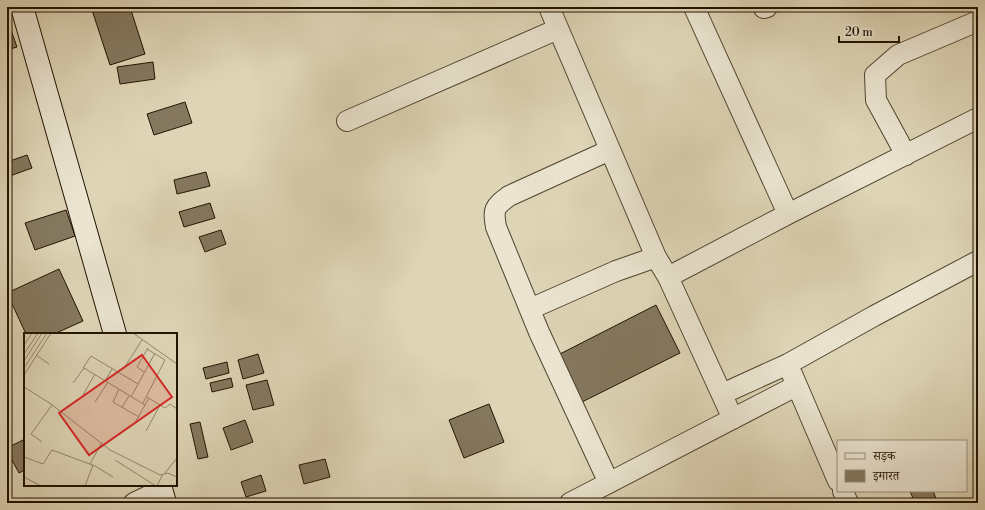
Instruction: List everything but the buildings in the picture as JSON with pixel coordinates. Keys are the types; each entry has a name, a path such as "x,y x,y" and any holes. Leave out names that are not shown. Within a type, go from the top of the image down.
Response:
{"street":[{"path":"22,7 115,333"},
{"path":"549,7 656,257 668,277 733,419"},
{"path":"694,7 788,214"},
{"path":"906,155 876,100 875,74 898,55 978,21"},
{"path":"347,121 558,29"},
{"path":"668,277 788,214 978,118"},
{"path":"609,483 530,309 496,228 494,214 499,204 509,196 610,150"},
{"path":"530,309 616,271 656,257"},
{"path":"722,394 788,364 874,316 978,261"},
{"path":"788,364 796,386 837,479"},
{"path":"570,503 796,386"},
{"path":"842,492 848,503"},
{"path":"134,503 162,493"}]}
